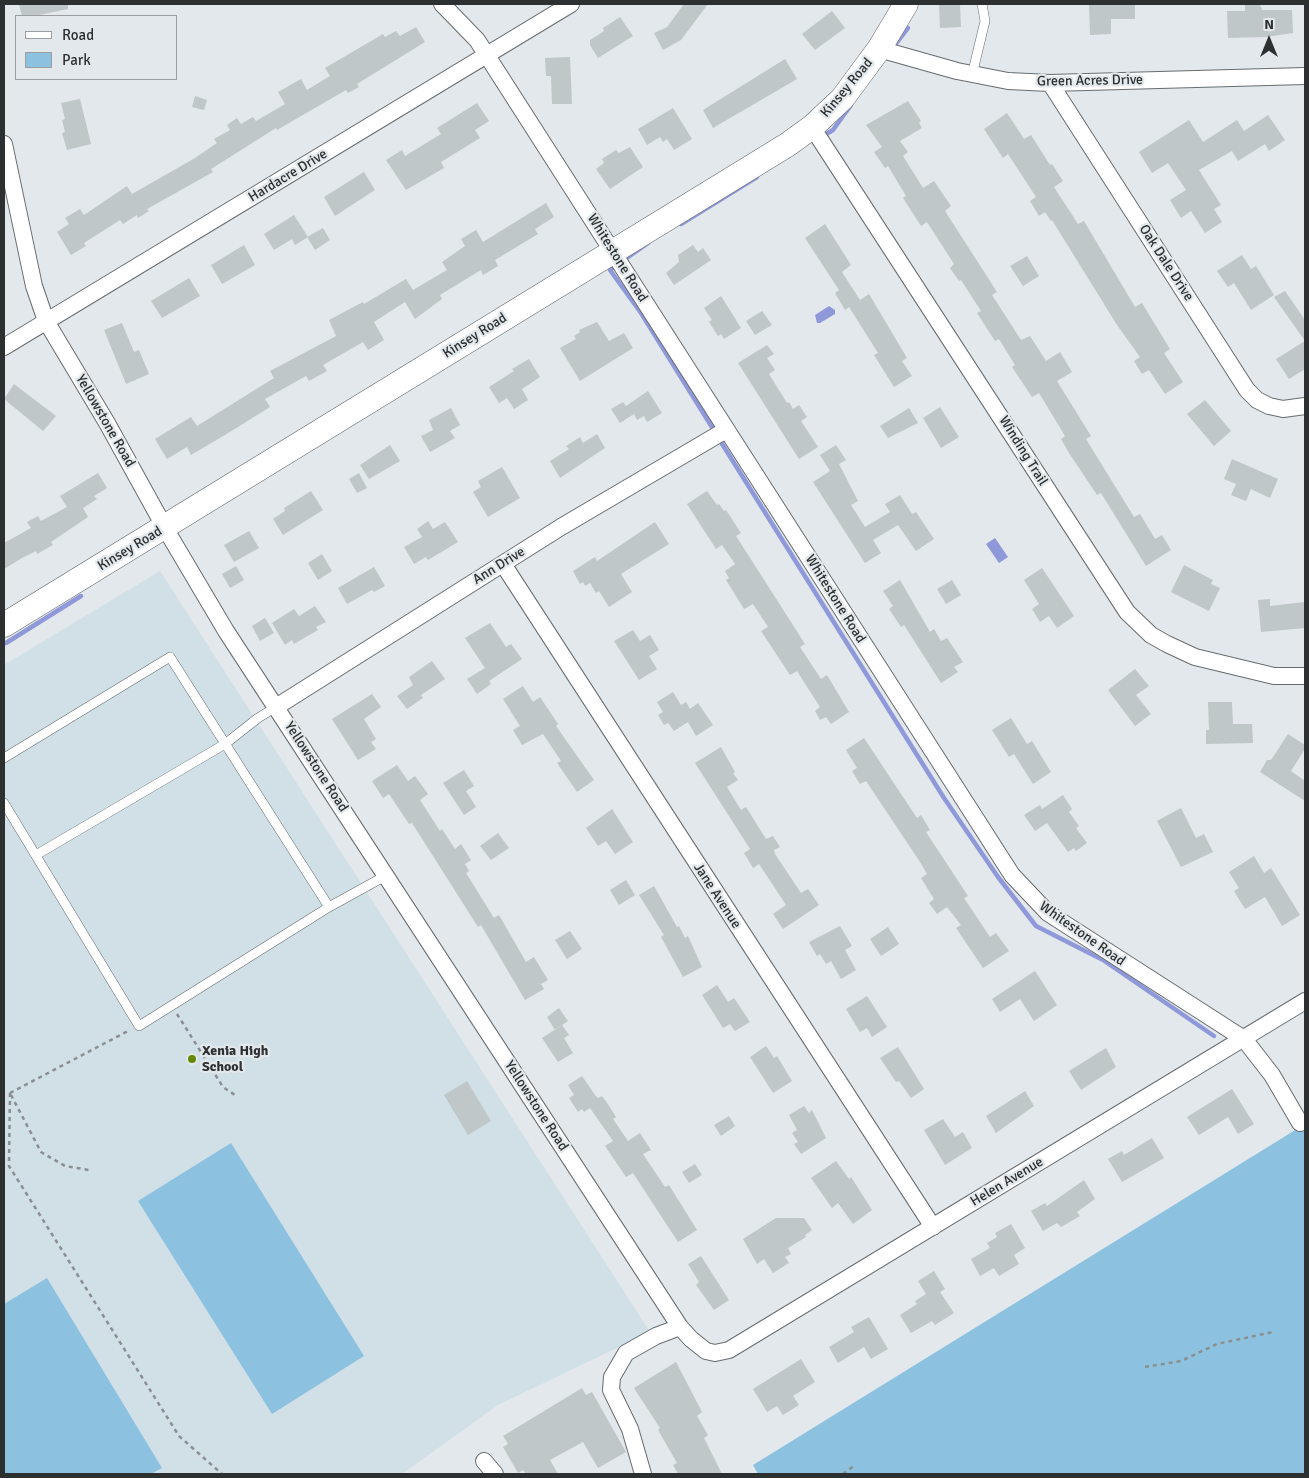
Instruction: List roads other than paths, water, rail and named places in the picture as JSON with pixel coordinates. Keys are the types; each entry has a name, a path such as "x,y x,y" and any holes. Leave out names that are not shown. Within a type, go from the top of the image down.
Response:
{"street":[{"name":"Whitestone Road","path":"442,4 477,40 1012,875 1028,894 1055,917 1244,1039 1272,1076 1300,1123"},
{"name":"Hardacre Drive","path":"4,347 570,4"},
{"name":"Kinsey Road","path":"4,626 787,145 812,127 842,98 879,49 906,4"},
{"name":"Green Acres Drive","path":"879,49 972,75 1008,81 1050,83 1305,76"},
{"name":"Oak Dale Drive","path":"1050,83 1247,390 1257,400 1269,406 1282,409 1305,406"},
{"name":"Winding Trail","path":"812,127 1127,612 1152,634 1183,652 1222,664 1288,678 1305,676"},
{"name":"Yellowstone Road","path":"4,144 34,286 46,321 107,423 158,532 226,631 387,875 680,1326 691,1339 706,1351"},
{"name":"Ann Drive","path":"276,707 503,564 726,430"},
{"name":"Jane Avenue","path":"503,564 933,1227"},
{"path":"1288,678 1305,686"},
{"name":"Helen Avenue","path":"706,1351 715,1353 728,1350 1305,1001"},
{"path":"643,1474 630,1429 611,1390 612,1377 626,1353 656,1336 680,1326"},
{"path":"484,1462 495,1474"}],"lane":[{"path":"972,75 985,21 982,4"},
{"path":"4,758 170,657 329,907"},
{"path":"36,855 226,744 258,718 276,707"},
{"path":"4,804 138,1026 172,1007 329,907 387,875"}],"waterway":[{"path":"892,49 908,28"},
{"path":"823,136 833,130 851,105"},
{"path":"681,224 757,177"},
{"path":"648,243 610,270 641,313 715,432"},
{"path":"719,439 944,798 998,877 1036,926 1103,960 1214,1036"},
{"path":"6,643 81,596"}],"place":[{"name":"Xenia High School","path":"192,1059"}]}
